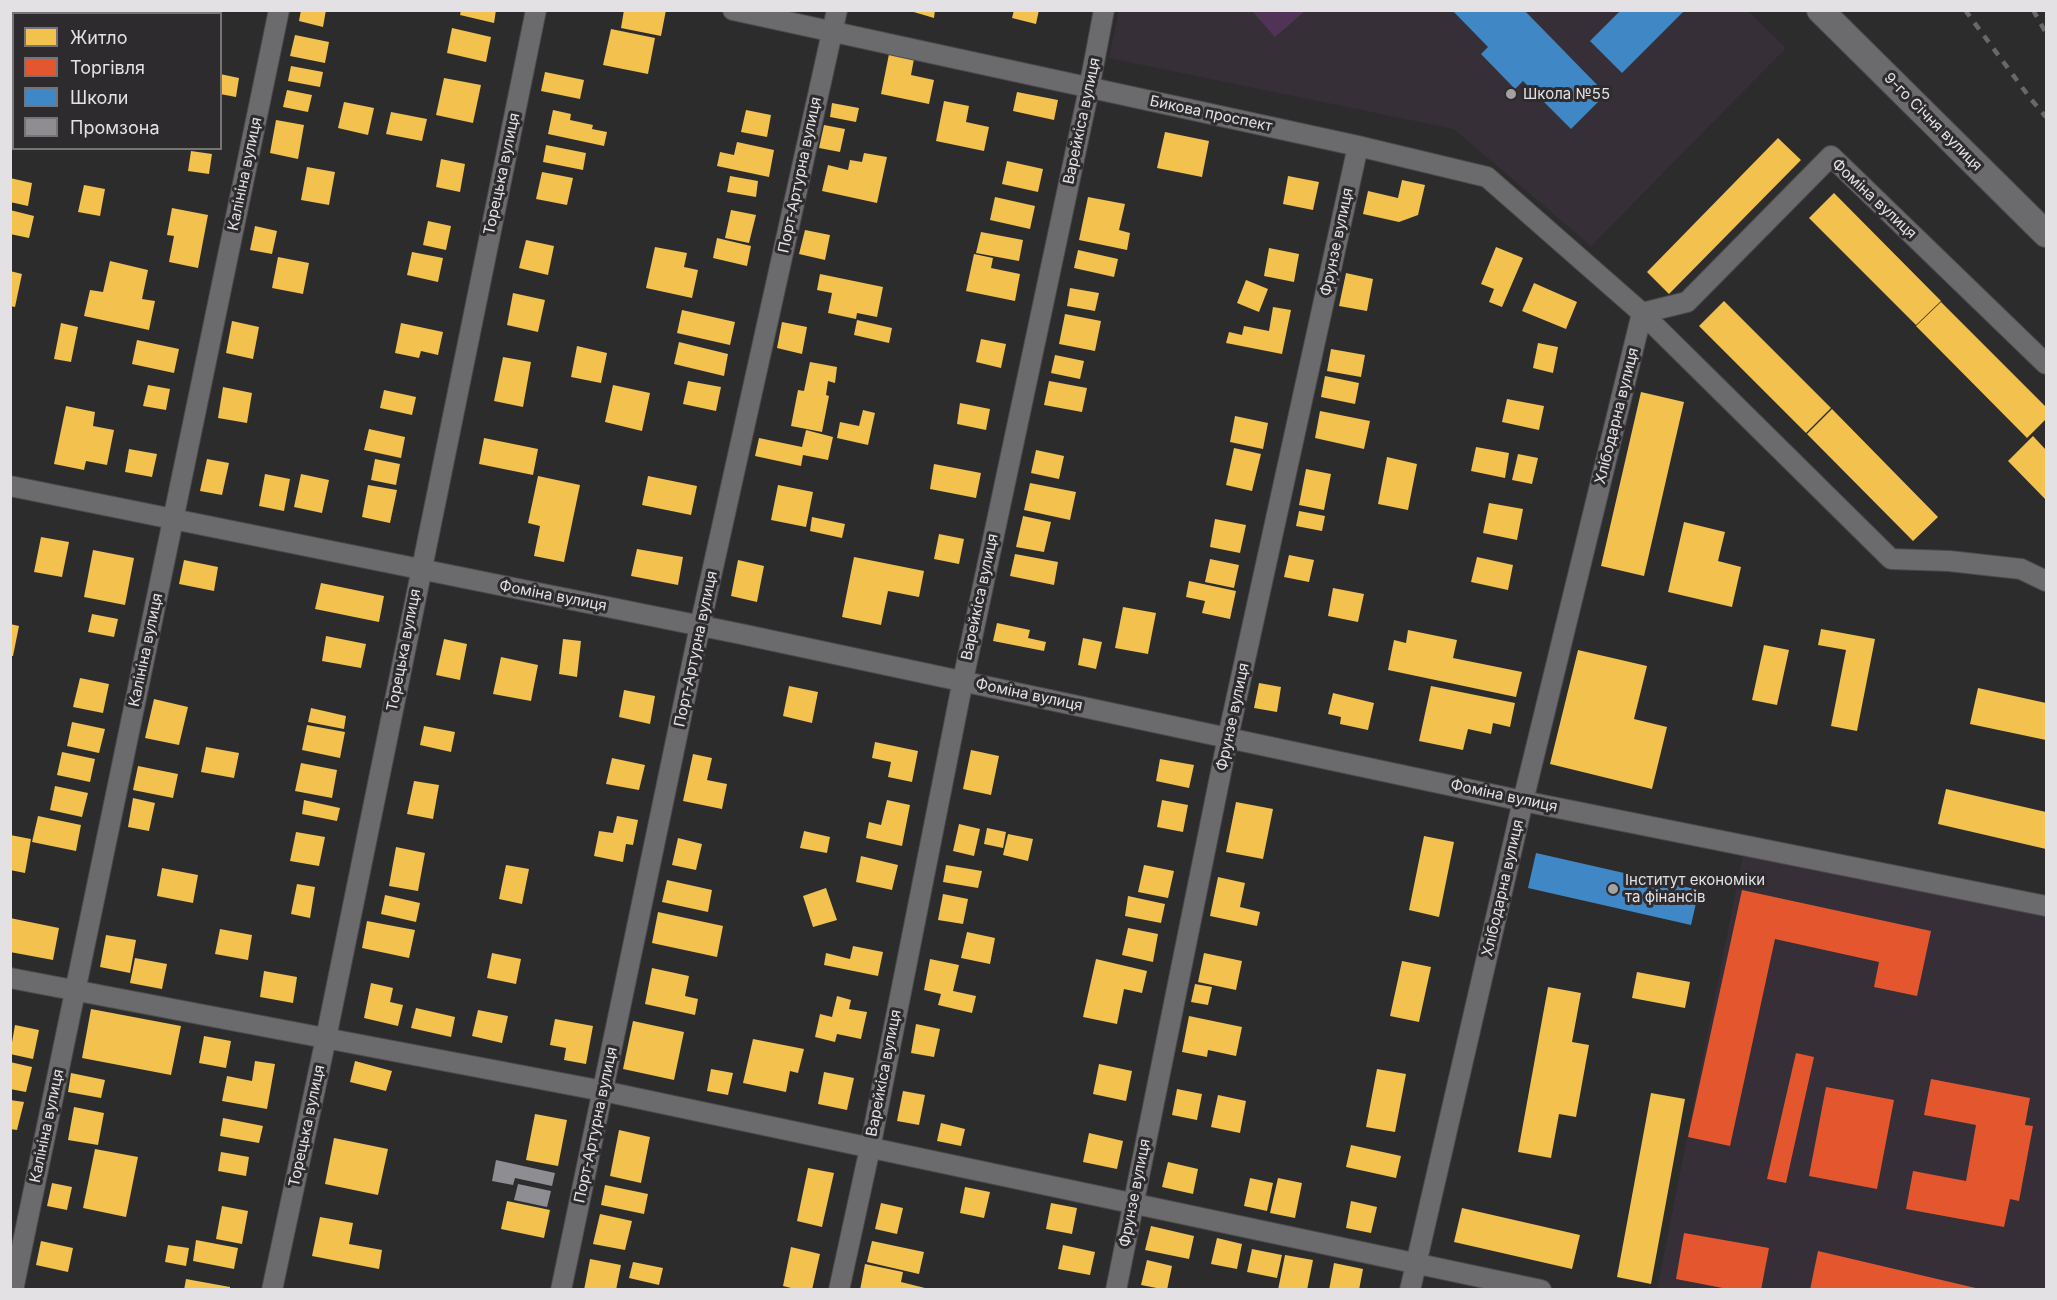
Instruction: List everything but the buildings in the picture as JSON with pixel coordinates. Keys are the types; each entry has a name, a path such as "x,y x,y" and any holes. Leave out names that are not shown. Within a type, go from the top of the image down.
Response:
{"street":[{"name":"Калініна вулиця","path":"13,1290 279,10"},
{"name":"Торецька вулиця","path":"272,1290 326,1038 536,10"},
{"name":"Бикова проспект","path":"733,10 1358,146 1487,177 1642,313 1891,559 1949,561 2021,569 2046,581"},
{"name":"Порт-Артурна вулиця","path":"561,1290 700,626 837,10"},
{"name":"Варейкіса вулиця","path":"839,1290 870,1148 963,680 1104,10"},
{"name":"9-го Січня вулиця","path":"1820,10 2046,234"},
{"name":"Фрунзе вулиця","path":"1116,1290 1228,738 1358,146"},
{"name":"Фоміна вулиця","path":"1642,313 1687,302 1831,156 2046,364"},
{"name":"Хлібодарна вулиця","path":"1410,1290 1523,801 1642,313"},
{"name":"Фоміна вулиця","path":"10,486 963,680 1523,801 2046,906"},
{"path":"10,978 603,1091 1540,1290"}],"shaded area":[{"name":"Школа №55","path":"1119,10 1748,11 1786,48 1591,246 1454,129 1109,58"},
{"path":"1252,11 1305,11 1275,37"},
{"path":"1744,850 2046,910 2046,1289 1657,1290"}],"railway":[{"path":"1965,10 2046,117"},
{"path":"2033,10 2046,33"}],"place":[{"name":"Школа №55","path":"1511,94"},
{"name":"Інститут економіки та фінансів","path":"1613,889"}]}
